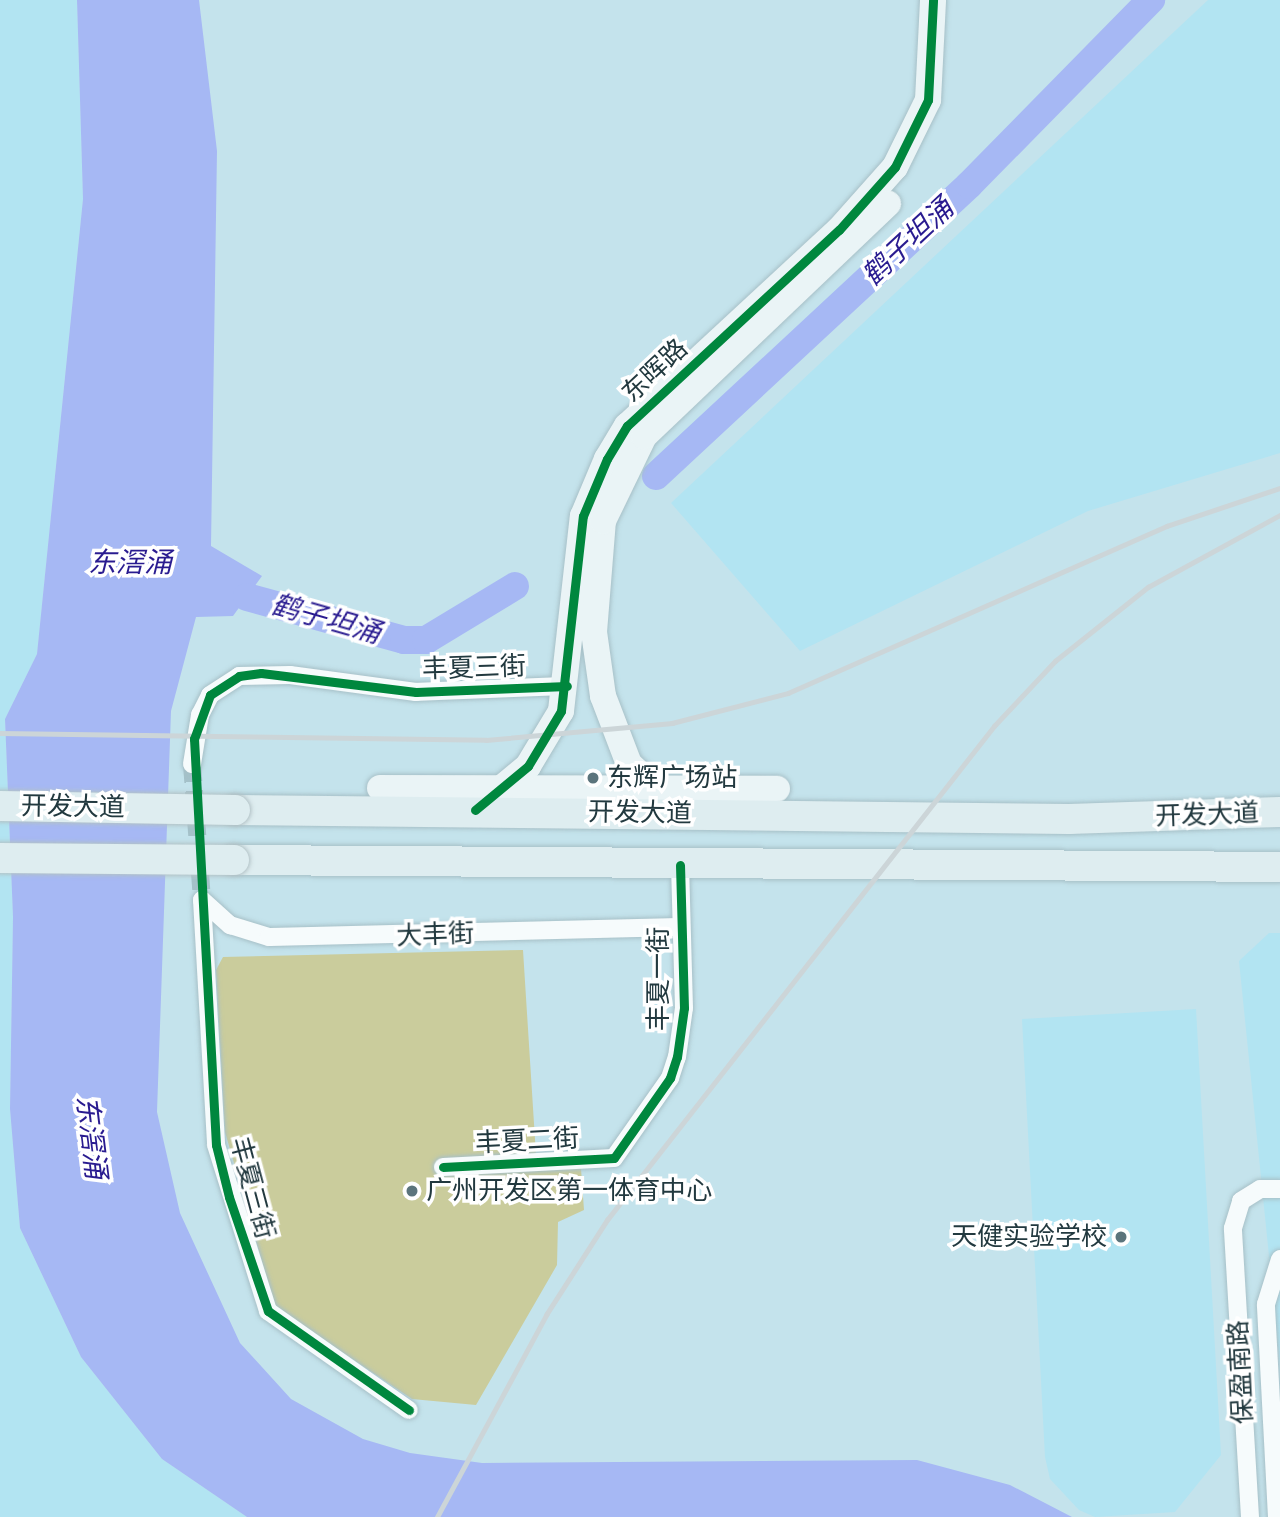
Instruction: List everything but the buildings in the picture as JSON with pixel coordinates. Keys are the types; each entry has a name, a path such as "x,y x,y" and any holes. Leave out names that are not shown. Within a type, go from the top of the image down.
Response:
{"main road":[{"name":"开发大道","path":"0,806 1069,819 1280,812"},
{"name":"开发大道","path":"0,858 680,865 1280,867"}],"street":[{"name":"东晖路","path":"475,810 507,789 549,738 568,686 577,555 592,486 627,426 839,230 895,167 928,100 933,0"},
{"name":"东晖路","path":"682,813 650,788 622,753 603,696 594,632 603,521 644,436 856,239 908,179 945,92 950,0"},
{"name":"丰夏三街","path":"192,764 200,715 210,695 239,676 290,675 415,692 568,686"},
{"path":"380,788 777,789"},
{"name":"丰夏一街","path":"614,1158 670,1078 677,1057 684,1008 680,865"},
{"name":"丰夏三街","path":"202,900 216,1145 268,1311 409,1410"},
{"name":"大丰街","path":"202,900 230,925 291,939 680,927"},
{"name":"丰夏二街","path":"443,1167 614,1158"},
{"name":"保盈南路","path":"1250,1517 1233,1227 1241,1201 1260,1189 1280,1189"},
{"name":"保盈南路","path":"1276,1517 1266,1304 1277,1266"}],"shaded area":[{"path":"0,0 77,0 83,199 37,654 5,719 13,917 10,1109 20,1228 81,1357 162,1459 247,1517 0,1517"},
{"path":"1208,0 1280,0 1280,453 1088,511 800,651 671,503"},
{"path":"1269,933 1280,933 1280,1364 1239,961"},
{"name":"天健实验学校","path":"1196,1009 1221,1455 1175,1512 1095,1517 1079,1510 1050,1479 1045,1457 1022,1019"}],"green space":[{"name":"广州开发区第一体育中心","path":"523,950 536,1155 580,1155 584,1210 558,1222 557,1265 476,1405 412,1399 275,1307 225,1132 216,970 223,957"}],"water":[{"name":"东滘涌","path":"77,0 199,0 217,151 211,546 262,576 233,616 196,617 171,711 157,1112 180,1213 240,1343 291,1399 363,1439 410,1453 482,1463 917,1460 1010,1485 1072,1517 247,1517 162,1459 81,1357 20,1228 10,1109 13,917 5,719 37,654 83,199"}],"waterway":[{"name":"鹤子坦涌","path":"656,476 969,185 1151,0"},
{"name":"鹤子坦涌","path":"247,597 404,640 426,640 515,586"}],"tunnel":[{"path":"192,764 202,900"}],"railway":[{"path":"0,733 486,740 672,723 788,693 1167,526 1280,488"},
{"path":"437,1517 546,1315 607,1220 994,726 1055,661 1148,587 1280,515"}],"cycle path":[{"path":"475,810 528,766 561,711 583,516 607,459 627,426 839,230 895,167 928,100 933,0"},
{"path":"409,1410 268,1311 229,1197 216,1145 194,739 210,695 239,676 261,673 416,692 567,686"},
{"path":"443,1167 614,1158 670,1078 677,1057 684,1008 680,865"}],"place":[{"name":"东辉广场站","path":"593,778"},
{"name":"广州开发区第一体育中心","path":"412,1191"},
{"name":"天健实验学校","path":"1121,1237"}]}
